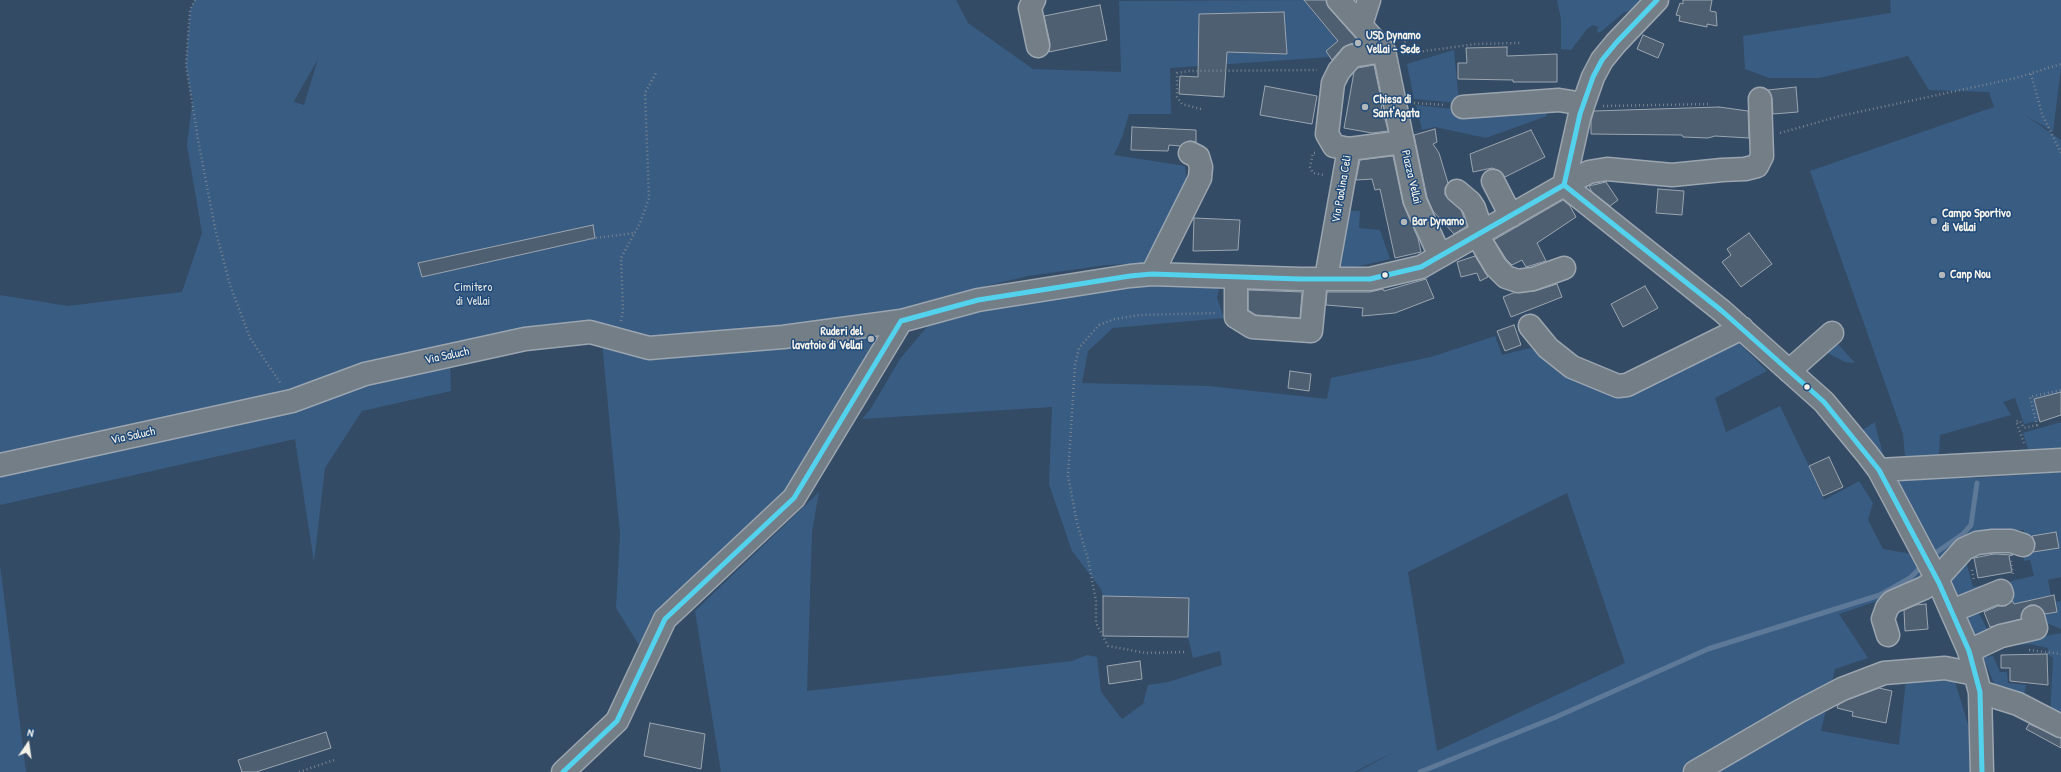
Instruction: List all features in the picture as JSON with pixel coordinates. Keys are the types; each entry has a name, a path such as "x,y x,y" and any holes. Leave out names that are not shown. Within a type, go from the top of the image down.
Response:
{"street":[{"path":"1034,0 1030,8 1038,46"},
{"path":"1338,0 1361,25 1386,58"},
{"path":"1361,25 1369,0"},
{"path":"1657,0 1602,60 1593,77 1583,104 1564,185 1742,328 1824,402 1879,470 1931,567 1969,651 1977,683 1982,772"},
{"name":"Via Paolina Celi","path":"1235,311 1236,317 1252,327 1311,331 1349,149 1334,146 1327,134 1333,83 1338,72 1352,56 1386,58"},
{"name":"Piazza Vellai","path":"1386,58 1415,201 1440,256"},
{"path":"1760,99 1762,138"},
{"path":"1464,107 1559,100 1583,104"},
{"name":"Via Saluch","path":"0,465 292,401 365,374 525,339 590,332 649,348 783,337 901,321 978,300 1130,276 1152,274 1236,278 1370,278 1421,266 1589,172 1606,169 1672,175 1745,169 1757,166 1761,161 1762,138"},
{"name":"Piazza Vellai","path":"1349,149 1403,142"},
{"path":"1152,274 1200,178 1201,167 1198,157 1190,153"},
{"path":"1493,181 1511,216"},
{"path":"1457,191 1470,202 1474,208 1479,234 1496,268 1506,277 1518,281 1533,279 1564,268"},
{"path":"1235,311 1236,278"},
{"path":"563,772 617,721 665,619 794,498 901,321"},
{"path":"1530,326 1548,348 1572,367 1618,386 1626,385 1742,328"},
{"path":"1789,371 1832,333"},
{"path":"1879,470 2061,460"},
{"path":"1888,635 1883,619 1887,608 1892,602 1924,588 1931,567 1956,557 1967,548 1978,544 2015,543"},
{"path":"1952,611 2001,591 2005,585"},
{"path":"1969,651 2001,636 2036,628 2033,617"},
{"path":"1695,772 1842,688 1884,673 1945,668 2061,726"}],"path":[{"path":"195,0 190,10 186,65 198,145 215,228 230,285 250,338 292,401"},
{"path":"1386,58 1391,60 1398,56 1418,51 1476,44 1520,43"},
{"path":"1762,138 1840,116 1928,98 2030,74 2061,64"},
{"path":"1201,109 1182,104 1177,97 1177,73 1189,71 1324,70 1338,72"},
{"path":"616,339 623,310 621,258 635,233 649,198 645,93 656,73"},
{"path":"2030,74 2042,114 2061,153"},
{"path":"1396,108 1417,102 1464,107"},
{"path":"1583,104 1605,106 1710,104"},
{"path":"1313,153 1310,167 1313,173"},
{"path":"588,239 635,233"},
{"path":"1184,652 1146,653 1108,646 1096,623 1096,602 1088,559 1076,516 1068,476 1075,365 1079,348 1091,334 1099,325 1115,319 1140,315 1235,311"},
{"path":"2031,462 2016,421 2020,421 2024,428 2037,425 2030,397 2061,390"},
{"path":"2005,585 2014,575 2015,543"},
{"path":"1967,548 1975,583 1981,582"},
{"path":"298,772 334,760"}],"green space":[{"name":"Cimitero di Vellai","path":"195,0 956,0 968,23 1033,69 1121,72 1119,1 1308,0 1305,2 1338,41 1326,51 1330,57 1170,68 1171,114 1129,114 1122,137 1114,155 1185,166 1187,187 1151,263 1106,265 1028,276 957,293 858,320 645,343 631,329 643,356 861,326 877,346 787,495 653,615 639,645 616,608 620,534 602,341 590,340 450,360 451,391 362,411 325,468 314,562 295,439 0,505 0,295 68,306 182,292 202,233 187,145 193,97 191,97 186,65 190,10","holes":["318,59 304,105 294,101"]},
{"path":"1557,0 1640,0 1635,9 1623,13 1602,31 1597,33 1598,27 1593,25 1587,29 1571,50 1561,49 1561,19"},
{"name":"Campo Sportivo di Vellai","path":"1890,0 2061,0 2061,68 2053,132 2022,113 2061,140 2061,415 2024,424 2015,398 2003,402 2011,415 1940,435 1939,456 1905,457 1903,434 1810,171 1994,107 1989,92 1929,90 1908,56 1819,78 1769,78 1745,69 1743,36 1891,13"},
{"path":"1454,50 1459,103 1414,99 1407,64"},
{"path":"1541,104 1547,116 1486,138 1435,127 1422,130 1416,105 1463,110"},
{"path":"1343,211 1360,211 1359,228 1380,230 1390,259 1351,268 1337,268"},
{"path":"1146,280 1220,284 1217,298 1224,318 1113,328 1088,351 1082,383 1208,386 1327,399 1331,378 1431,357 1495,336 1502,355 1530,348 1572,376 1617,392 1734,338 1767,371 1715,398 1726,432 1780,406 1824,500 1859,481 1873,503 1868,520 1883,549 1912,554 1924,578 1892,596 1839,614 1868,658 1835,669 1821,731 1899,745 1906,680 1953,675 1970,731 1970,772 1357,772 1398,750 1354,772 721,772 695,611 819,492 812,532 807,691 1072,661 1087,655 1097,657 1101,692 1122,719 1143,704 1148,685 1168,682 1222,665 1220,651 1193,658 1188,637 1189,598 1103,596 1101,589 1072,551 1049,484 1052,407 862,419 870,410 900,359 932,321 978,306","holes":["1567,493 1625,663 1437,751 1408,572"]},
{"path":"1837,343 1855,363 1845,362 1826,352"},
{"path":"1875,422 1876,428 1885,461 1861,431"},
{"path":"2061,422 2061,451 2029,452 2023,433"},
{"path":"2061,472 2061,577 2048,580 2051,596 2014,604 2009,592 1999,586 2015,580 2034,576 2030,560 2024,561 2023,553 2058,548 2056,532 2023,538 2024,530 2018,530 1991,538 1938,563 1936,554 1961,535 1935,551 1901,487 1900,480 1906,475 1976,478"},
{"path":"1964,561 1967,565 1973,587 1992,584 1957,602 1944,576"},
{"path":"0,565 26,772 0,772"},
{"path":"2061,601 2061,629 2036,619 2036,616 2057,612 2055,602"},
{"path":"1977,610 1991,636 1975,640 1963,616"},
{"path":"2061,633 2061,724 2050,719 2053,658 2047,654 2048,648 2030,644 1979,649"},
{"path":"1993,656 2000,672 2007,672 2008,683 2026,685 2023,701 1994,683 1983,657"}],"building":[{"path":"1304,0 1326,0 1329,8 1359,42 1343,47 1332,60 1326,51 1338,41"},
{"path":"1683,0 1712,0 1710,11 1716,12 1717,26 1707,24 1707,27 1679,21 1680,16 1676,15 1680,3 1683,4"},
{"path":"1100,5 1107,40 1049,52 1050,43 1044,16"},
{"path":"1284,12 1287,54 1227,52 1224,97 1179,94 1180,76 1198,77 1199,14"},
{"path":"1643,35 1664,44 1658,58 1637,49"},
{"path":"1507,47 1507,56 1557,54 1557,82 1513,82 1513,80 1458,79 1458,63 1467,63 1466,48"},
{"name":"Chiesa di Sant'Agata","path":"1374,65 1382,104 1380,117 1385,119 1388,131 1372,133 1344,128 1354,72 1358,68"},
{"path":"1265,86 1317,96 1312,124 1260,115"},
{"path":"1796,87 1798,112 1773,114 1772,98 1768,90"},
{"path":"1719,107 1748,111 1749,138 1715,136 1708,138 1683,137 1682,135 1591,134 1591,121 1594,111"},
{"path":"1132,127 1196,130 1196,142 1189,141 1180,146 1169,145 1168,151 1131,150"},
{"path":"1435,129 1437,142 1433,144 1439,153 1448,183 1445,188 1445,195 1461,210 1467,226 1454,234 1433,211 1427,197 1414,135"},
{"path":"1531,130 1545,157 1505,177 1500,171 1492,168 1473,172 1470,154"},
{"path":"1393,156 1403,204 1418,238 1421,252 1395,258 1380,189 1375,190 1372,179 1356,180 1360,160"},
{"path":"1606,182 1618,200 1610,206 1592,192 1589,186"},
{"path":"1658,189 1684,191 1682,215 1656,213"},
{"path":"1563,200 1570,206 1576,217 1537,243 1546,261 1526,267 1522,260 1512,265 1506,259 1494,240"},
{"path":"1194,218 1240,220 1238,250 1193,251"},
{"path":"593,225 595,238 422,277 418,263"},
{"path":"1749,233 1772,264 1741,287 1722,262 1731,255 1727,249"},
{"path":"1475,256 1488,277 1480,281 1477,273 1461,277 1457,262"},
{"path":"1426,279 1434,298 1395,313 1362,316 1363,308 1326,305 1327,292 1370,292 1383,289 1384,291"},
{"path":"1557,284 1562,297 1511,317 1503,297 1513,293 1535,291"},
{"path":"1645,286 1658,308 1623,327 1611,304"},
{"path":"1248,290 1302,292 1300,318 1256,315 1248,310"},
{"path":"1514,325 1521,345 1505,351 1497,331"},
{"path":"1290,371 1311,374 1309,391 1288,388"},
{"path":"2061,392 2061,415 2040,422 2034,399"},
{"path":"1829,457 1843,487 1823,496 1809,466"},
{"path":"2056,532 2059,548 2033,552 2035,543 2032,536"},
{"path":"1994,554 2013,555 2009,556 2012,572 1978,578 1974,558"},
{"path":"2054,595 2057,612 2045,614 2041,608 2036,605 2030,605 2024,609 2021,619 1990,627 1984,612 1998,606 2006,606 2012,600 2014,604"},
{"path":"1103,596 1189,598 1188,637 1103,636"},
{"path":"1926,604 1928,629 1905,631 1904,610 1916,605"},
{"path":"2047,654 2048,685 2010,681 2010,668 2001,668 2001,655"},
{"path":"1140,661 1142,679 1109,684 1107,666"},
{"path":"1879,688 1892,691 1886,723 1852,716 1853,712 1837,708 1838,705 1847,700"},
{"path":"650,723 705,734 701,769 644,756"},
{"path":"2029,724 2061,738 2061,748 2026,729"},
{"path":"326,732 331,748 256,772 242,772 238,760"}],"waterway":[{"path":"1931,556 1963,534 1971,525 1977,483"},
{"path":"1420,772 1556,717 1708,649 1880,595 1910,578 1923,565"}],"transit line":[{"path":"563,772 617,721 665,619 794,498 901,321 978,300 1130,276 1152,274 1300,279 1370,279 1421,267 1564,185 1580,114 1593,77 1602,60 1616,43 1657,0"},
{"path":"1564,185 1722,311 1824,402 1879,470 1939,583 1969,651 1980,692 1982,772"}],"place":[{"name":"USD Dynamo Vellai - Sede","path":"1358,43"},
{"name":"Chiesa di Sant'Agata","path":"1365,107"},
{"name":"Campo Sportivo di Vellai","path":"1934,221"},
{"name":"Bar Dynamo","path":"1404,222"},
{"name":"Canp Nou","path":"1942,275"},
{"name":"Ruderi del lavatoio di Vellai","path":"871,339"}]}
